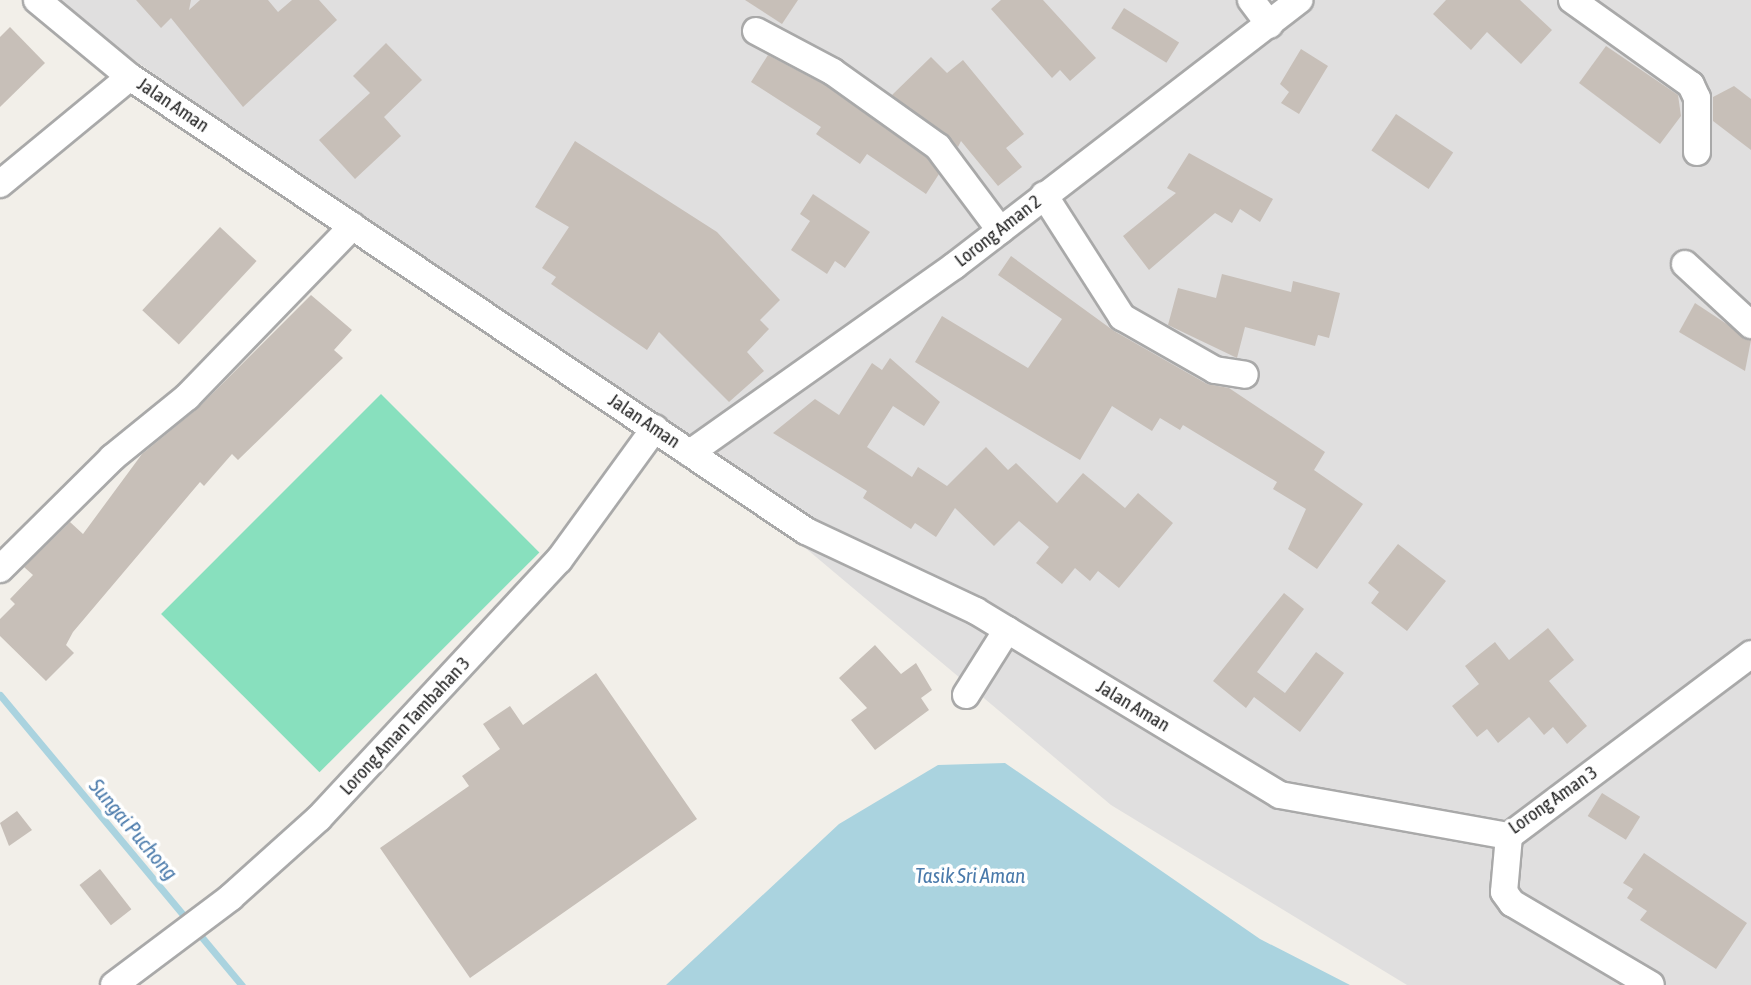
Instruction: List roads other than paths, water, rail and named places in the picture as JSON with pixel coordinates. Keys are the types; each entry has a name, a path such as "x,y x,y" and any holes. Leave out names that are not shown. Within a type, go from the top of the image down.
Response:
{"street":[{"name":"Jalan Aman","path":"37,0 131,77 806,531 1007,630 1280,795"},
{"path":"1251,0 1269,24"},
{"name":"Lorong Aman 2","path":"690,453 1000,230 1299,0"},
{"path":"1572,0 1691,85 1697,98 1697,152"},
{"path":"756,31 833,72 938,147 1000,230"},
{"path":"0,184 131,77"},
{"path":"1044,195 1122,317 1214,370 1245,375"},
{"path":"0,569 112,458 187,397 353,226"},
{"path":"1685,264 1751,325"},
{"name":"Lorong Aman Tambahan 3","path":"114,985 201,919 319,818 559,560 655,428"},
{"path":"966,695 1007,630"},
{"name":"Lorong Aman 3","path":"1280,795 1509,836 1751,654"},
{"path":"1509,836 1504,892 1512,903 1651,985"}],"water":[{"name":"Tasik Sri Aman","path":"1005,763 1260,939 1350,985 666,985 839,824 938,765"}],"waterway":[{"name":"Sungai Puchong","path":"0,695 242,985"}]}
